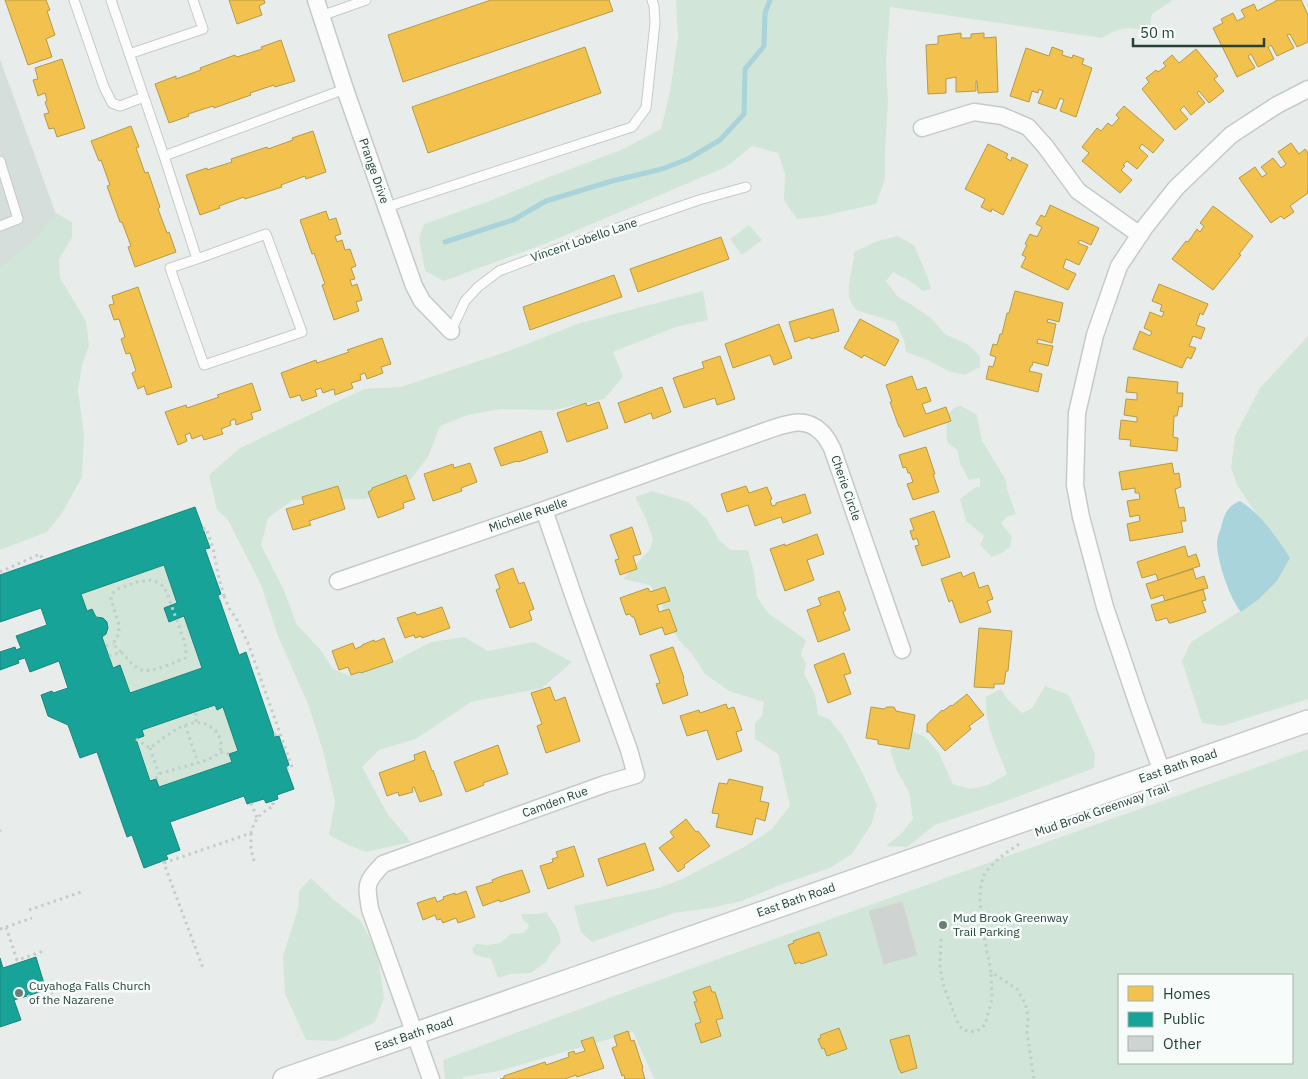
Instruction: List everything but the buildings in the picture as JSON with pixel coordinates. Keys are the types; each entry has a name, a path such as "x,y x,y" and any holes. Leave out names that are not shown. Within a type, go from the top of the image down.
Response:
{"street":[{"name":"Prange Drive","path":"319,8 345,89 414,286 422,300 451,331"},
{"path":"1162,772 1105,607 1080,517 1075,484 1077,413 1095,335 1119,266 1140,235 1176,188 1231,135 1277,105 1308,89"},
{"path":"922,128 974,112 1002,116 1028,127 1045,146 1078,192 1140,235"},
{"name":"Cherie Circle","path":"719,447 795,422 810,424 822,432 832,448 902,650"},
{"name":"Michelle Ruelle","path":"338,581 719,447"},
{"name":"Camden Rue","path":"415,1034 370,909 367,888 371,876 383,864 605,784 636,775 629,750 544,510"},
{"name":"East Bath Road","path":"284,1079 1308,721"},
{"path":"415,1034 431,1079"}],"lane":[{"path":"74,0 104,88 112,103 120,106 144,97"},
{"path":"111,0 164,156 196,259"},
{"path":"129,54 203,29 193,0"},
{"path":"319,8 366,0"},
{"path":"387,207 632,127 646,108 655,23 652,0"},
{"path":"164,156 345,89"},
{"path":"0,161 18,219 0,226"},
{"name":"Vincent Lobello Lane","path":"451,331 465,301 478,287 499,271 560,248 746,187"},
{"path":"266,234 302,332 204,365 170,268 196,259 266,234"}],"path":[{"path":"203,529 206,528 213,548 224,596 248,643 292,767 287,769"},
{"path":"0,572 40,554 43,560"},
{"path":"106,646 113,644 119,633 119,625 111,599 113,593 118,589 137,582 150,580 164,587 185,643 185,658 144,672 113,644"},
{"path":"219,598 224,596"},
{"path":"109,656 122,652"},
{"path":"196,712 196,722"},
{"path":"150,748 174,731 196,722 210,726 220,738 220,752 215,756 159,774 156,779"},
{"path":"185,725 198,762"},
{"path":"274,735 280,733"},
{"path":"136,739 150,748 159,774"},
{"path":"220,752 230,754"},
{"path":"254,861 251,850 252,827 265,810 274,806 272,801"},
{"path":"252,803 257,818"},
{"path":"203,968 163,862 251,834"},
{"name":"Mud Brook Greenway Trail","path":"941,939 940,966 943,984 957,1021 962,1028 970,1032 978,1031 986,1025 992,998 991,972 982,918 981,886 985,873 1000,857 1022,841"},
{"path":"30,910 84,891"},
{"path":"0,929 32,918"},
{"path":"6,927 17,960 44,952"},
{"path":"991,972 1017,989 1025,1003 1028,1016 1027,1033 1034,1079"},
{"path":"28,996 30,999 58,991"}],"shaded area":[{"path":"0,59 67,245 0,270"}],"green space":[{"path":"676,0 1173,0 1152,14 1149,31 1125,28 1102,38 890,7 886,62 888,104 885,179 876,204 823,216 797,219 784,200 785,174 778,153 752,146 726,167 547,243 444,281 425,271 419,238 424,224 621,150 661,129 670,92 678,37"},
{"path":"56,213 72,222 72,238 59,259 60,278 86,321 89,346 82,365 78,390 84,435 82,477 62,513 47,532 0,550 0,267 39,236"},
{"path":"749,225 762,240 742,255 730,239"},
{"path":"897,236 914,245 931,289 923,291 893,272 886,281 898,297 931,318 945,334 967,344 980,356 980,367 965,375 948,371 928,360 906,352 904,340 895,322 856,310 849,298 854,252 875,242"},
{"path":"703,291 708,320 676,327 613,352 623,377 604,399 553,410 500,409 468,415 440,426 428,457 410,480 365,499 293,500 268,518 261,545 284,590 297,625 320,649 333,669 350,676 389,664 431,642 464,637 488,651 534,642 572,662 542,688 471,702 416,739 379,750 362,767 387,813 411,842 366,852 329,835 335,801 323,751 308,704 278,636 261,585 228,520 217,510 209,475 240,448 364,389 401,387 509,351 580,323"},
{"path":"1308,336 1308,699 1222,726 1202,723 1182,661 1191,642 1259,599 1277,581 1289,558 1272,531 1252,508 1237,485 1231,468 1235,436 1260,388"},
{"path":"961,406 977,415 982,441 1006,480 1007,489 1016,514 1007,517 1001,523 1012,537 1010,547 992,557 980,545 984,536 966,521 960,499 976,487 980,487 980,478 969,480 960,463 958,451 947,442 946,416 955,407"},
{"path":"652,491 688,502 707,519 719,540 731,550 748,550 754,572 757,597 768,613 806,640 801,655 806,663 804,674 815,694 818,715 830,719 842,735 877,805 872,823 852,854 830,868 780,885 742,901 711,908 674,913 592,942 581,932 574,906 659,888 680,880 744,847 772,829 790,806 778,754 755,739 755,723 762,716 764,702 729,691 705,674 692,654 678,639 659,599 650,585 623,579 650,549 653,539 635,497"},
{"path":"164,565 177,603 164,608 169,622 184,616 202,668 130,693 113,668 102,637 106,634 92,609 87,611 81,594"},
{"path":"1045,686 1069,695 1095,754 1094,768 935,825 907,847 886,846 901,834 913,819 909,792 897,771 890,750 910,730 925,737 939,753 953,784 970,789 988,785 1007,774 989,727 986,697 1001,689 1009,701 1022,713 1032,708"},
{"path":"215,705 217,710 223,707 238,751 232,762 159,787 150,781 136,739 144,736 142,730"},
{"path":"1308,749 1308,1079 654,1079 633,1032 499,1071 463,1077 463,1079 445,1079 443,1060 634,989"},
{"path":"311,878 334,900 360,920 377,951 384,998 375,1022 336,1041 306,1040 285,994 283,956 298,909 299,891"},
{"path":"546,912 558,930 561,942 546,962 531,973 510,974 498,978 491,959 474,954 472,949 476,944 500,943 511,934 523,933 529,925 523,920 521,914"}],"water":[{"path":"1240,501 1262,519 1290,558 1277,581 1259,599 1241,612 1225,579 1219,560 1217,543 1223,519 1232,506"}],"waterway":[{"path":"445,242 513,220 546,201 612,181 662,169 688,159 720,140 744,114 745,69 764,46 765,13 770,0"}],"place":[{"name":"Mud Brook Greenway Trail Parking","path":"943,925"},
{"name":"Cuyahoga Falls Church of the Nazarene","path":"19,993"}]}
